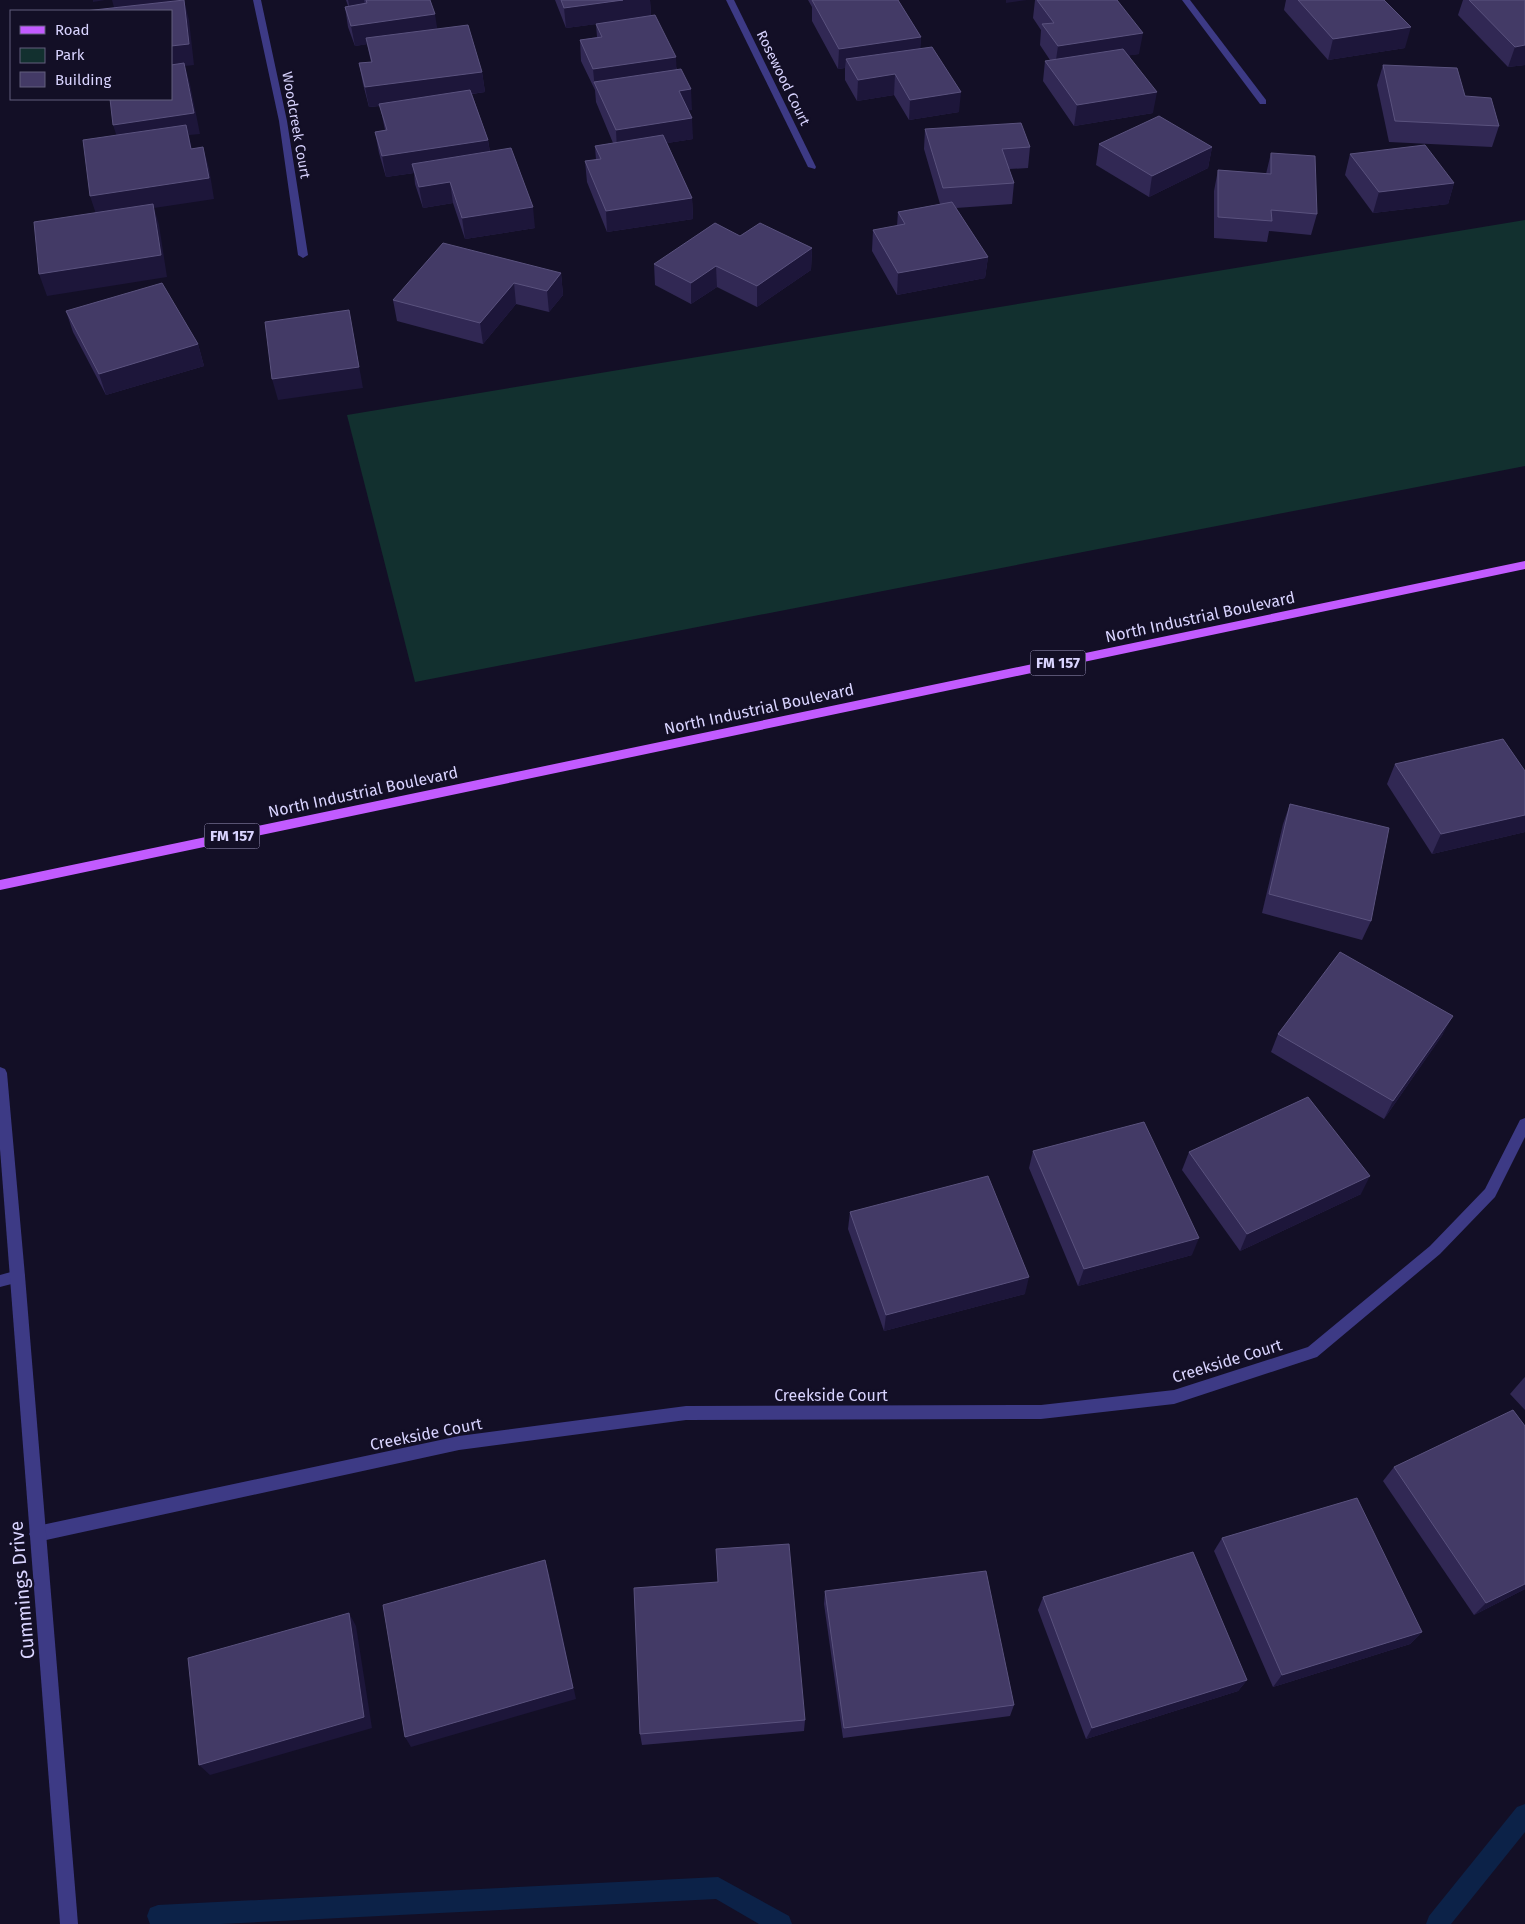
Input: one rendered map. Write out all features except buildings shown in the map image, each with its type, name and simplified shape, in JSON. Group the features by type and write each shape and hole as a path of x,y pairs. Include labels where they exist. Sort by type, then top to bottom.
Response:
{"main road":[{"name":"North Industrial Boulevard","path":"0,885 1525,565"}],"street":[{"name":"Woodcreek Court","path":"257,0 283,121 303,255"},
{"name":"Rosewood Court","path":"730,0 812,167"},
{"path":"1186,0 1263,102"},
{"name":"Cummings Drive","path":"0,1073 18,1276 69,1924"},
{"name":"Creekside Court","path":"37,1534 458,1443 686,1413 1041,1412 1174,1397 1312,1352 1436,1250 1490,1193 1525,1124"},
{"path":"0,1281 18,1276"}],"green space":[{"path":"1525,220 1525,466 415,682 347,415"}],"waterway":[{"path":"1437,1924 1525,1815"},
{"path":"158,1916 718,1888 781,1924"}]}
